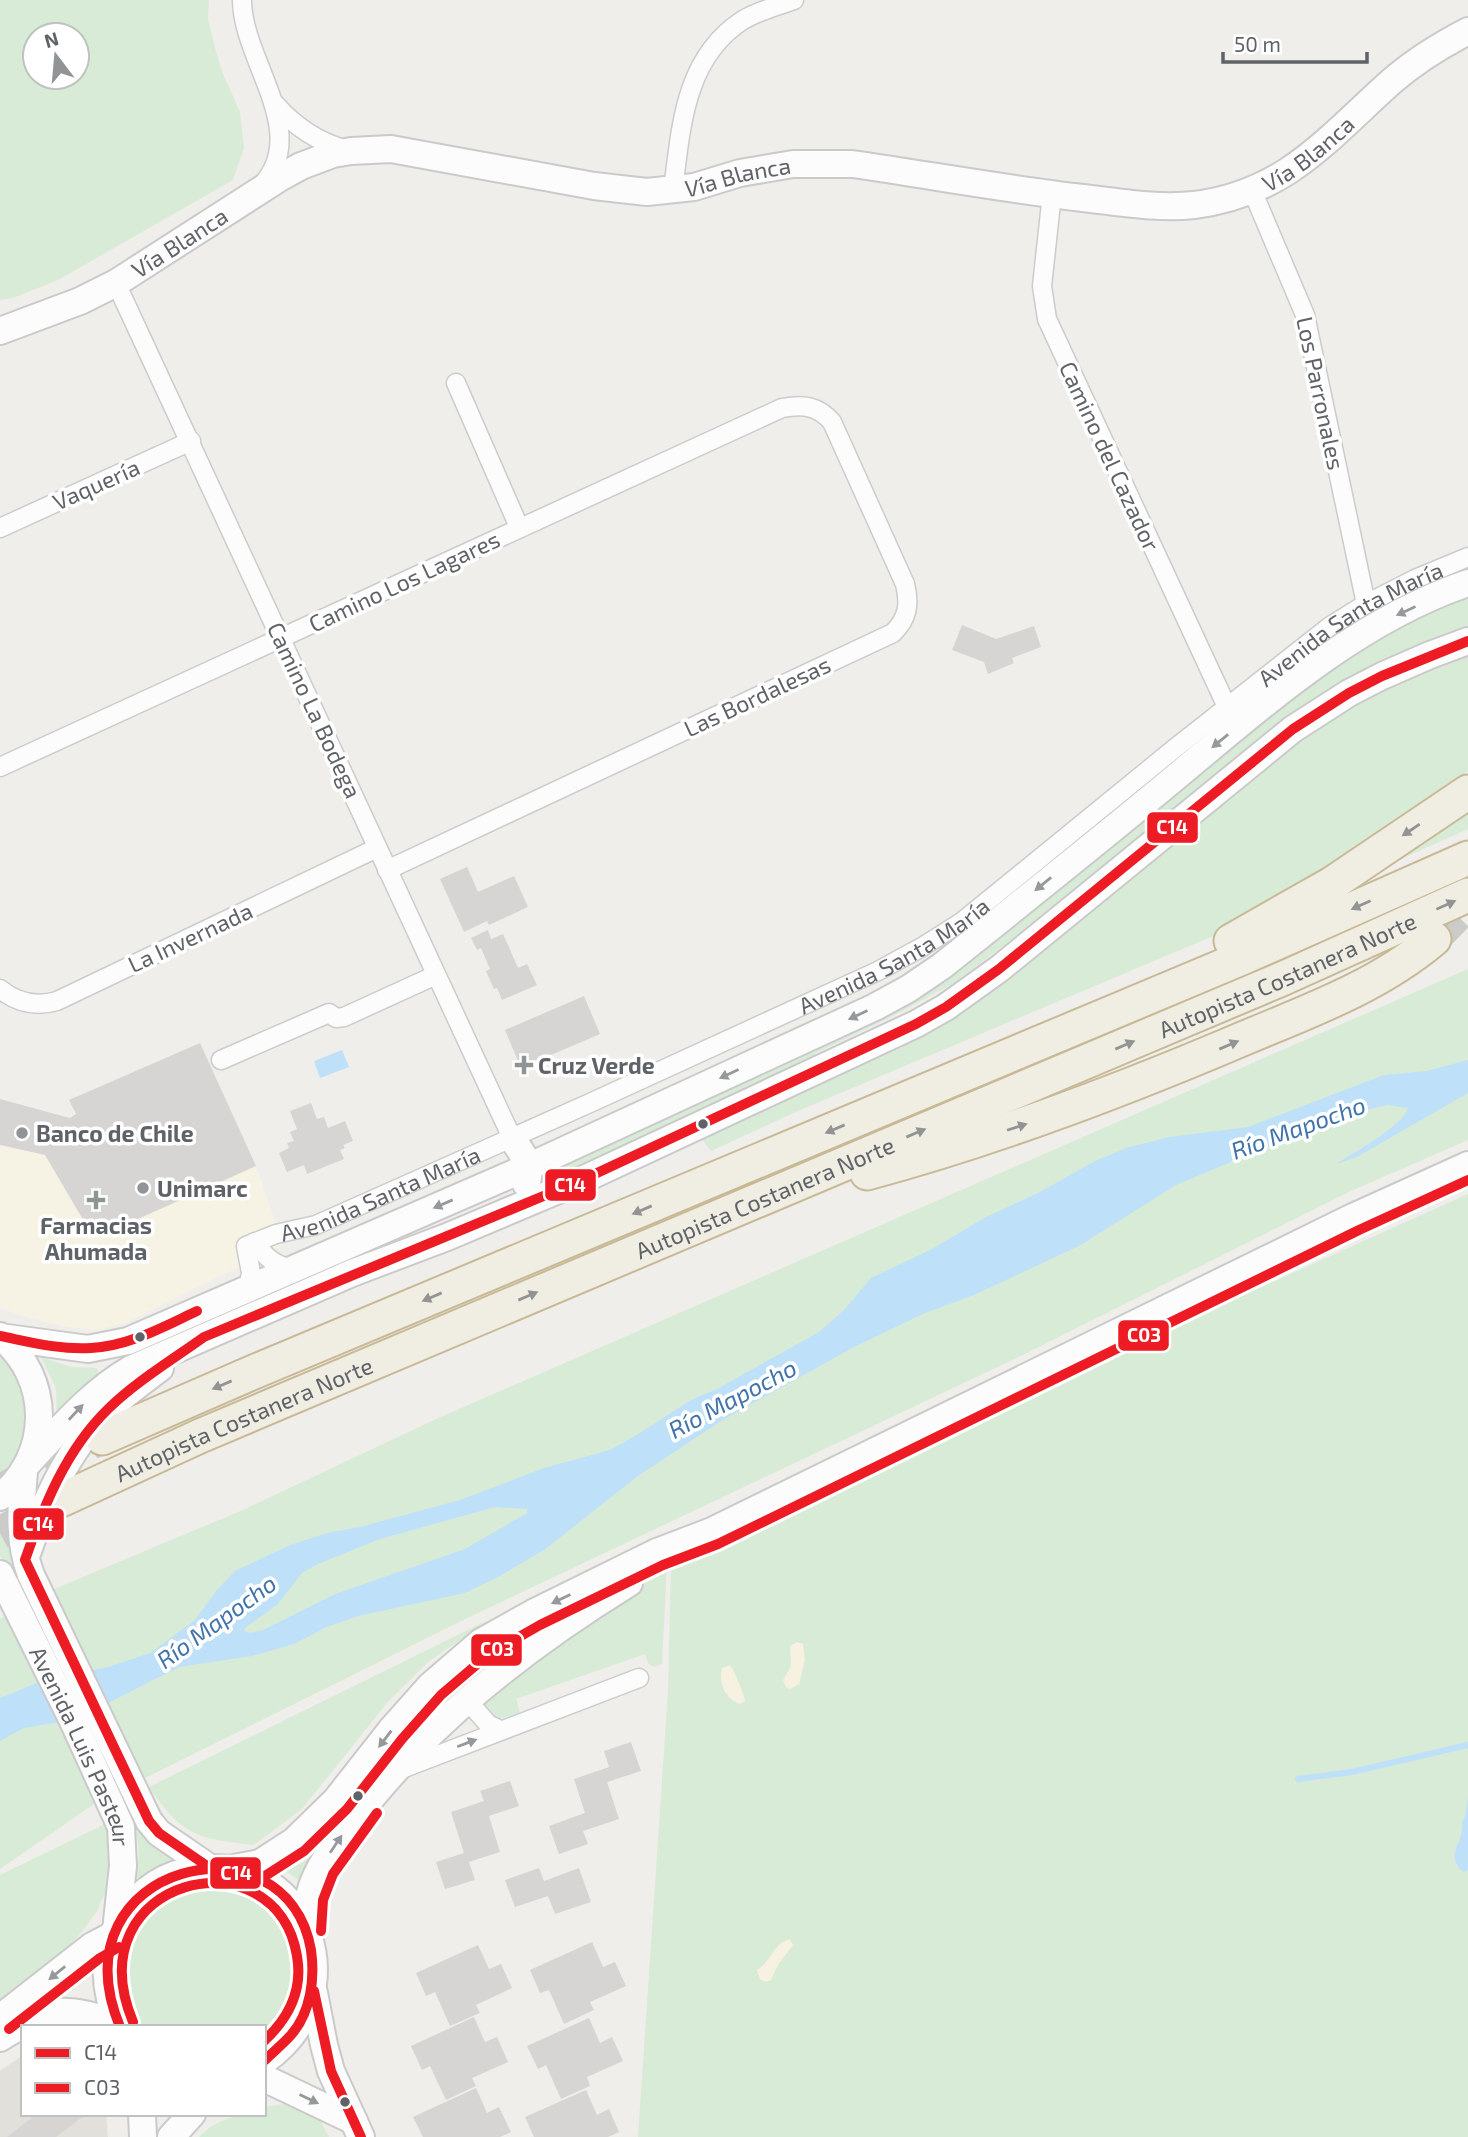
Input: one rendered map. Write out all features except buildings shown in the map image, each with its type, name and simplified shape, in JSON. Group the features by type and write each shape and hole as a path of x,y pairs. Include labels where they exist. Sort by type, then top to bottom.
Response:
{"highway":[{"path":"1011,1055 1258,927 1333,883 1468,792"},
{"name":"Autopista Costanera Norte","path":"102,1438 256,1370 1242,958 1468,858"},
{"name":"Autopista Costanera Norte","path":"61,1500 200,1436 1284,978 1468,895"},
{"path":"762,1197 887,1167 1061,1112 1183,1064 1362,987 1414,956 1434,939"}],"main road":[{"name":"Vía Blanca","path":"0,331 80,301 116,283 301,166 351,151 391,149 620,191 673,190 766,167 822,163 852,164 1150,206 1216,202 1252,190 1287,172 1417,61 1468,32"},
{"name":"Avenida Santa María","path":"0,1337 79,1348 106,1347 128,1341 528,1167 839,1024 908,989 942,966 1230,733 1320,664 1394,616 1468,583"},
{"path":"0,1497 88,1399 108,1382 131,1369 352,1273 582,1180 864,1049 946,1007 999,969 1293,729 1349,693 1382,676 1430,654 1468,641"},
{"path":"490,1219 524,1188 529,1178 528,1167 512,1138"},
{"path":"483,1186 502,1164 512,1138"},
{"path":"0,2018 115,1931 129,1907 145,1891 165,1878 187,1870 251,1866 268,1859 293,1841 317,1820 436,1679 481,1642 657,1552 712,1531 1353,1217 1468,1165"},
{"path":"0,1337 24,1362 37,1394 39,1429 27,1467"},
{"path":"28,1568 43,1509 65,1469 97,1421 149,1377 204,1337"},
{"name":"Avenida Luis Pasteur","path":"27,1467 21,1530 28,1568 149,1821 159,1833 220,1868 248,1874 267,1884 283,1896 297,1912 307,1930"},
{"path":"358,2129 331,2071 324,2045 314,1991 313,1951 307,1930 310,1893 335,1845 388,1776 467,1700 575,1617 712,1531"},
{"name":"Avenida Luis Pasteur","path":"4,1581 121,1827 124,1853 115,1931 107,1959 109,1997 119,2025"},
{"path":"436,1679 454,1687 467,1700"},
{"path":"266,2060 283,2047 297,2031 314,1991"},
{"path":"0,2038 25,2022 48,2012 88,2014 119,2025"},
{"path":"266,2079 358,2129"},
{"path":"142,2116 143,2137"},
{"path":"171,2137 190,2116"}],"street":[{"path":"242,0 251,48 275,104 281,140 277,160 268,179 254,194"},
{"path":"673,190 690,86 703,60 719,41 743,21 794,0"},
{"path":"275,104 301,130 325,143 351,151"},
{"name":"Los Parronales","path":"1252,190 1295,286 1308,324 1366,604"},
{"name":"Camino del Cazador","path":"1052,194 1042,285 1047,319 1227,707"},
{"name":"Camino La Bodega","path":"116,283 512,1138"},
{"path":"456,383 519,527"},
{"name":"Camino Los Lagares","path":"0,767 782,408 810,406"},
{"name":"Las Bordalesas","path":"387,870 893,633 902,623 909,598 905,584 832,422 824,413 810,406"},
{"name":"Vaquería","path":"0,528 191,441"},
{"name":"Avenida Santa María","path":"248,1288 251,1273 246,1246 276,1234 316,1224 512,1138 878,971 922,947 963,920 1319,635 1366,604 1415,579 1468,557"},
{"name":"La Invernada","path":"0,989 26,1003 57,1001 377,848"},
{"path":"221,1060 330,1013 336,1018 344,1017 436,975"},
{"name":"Avenida Santa María","path":"255,1242 264,1256 276,1266 292,1269"},
{"path":"388,1776 440,1753 639,1678"},
{"path":"467,1700 488,1724 500,1730"}],"shaded area":[{"path":"200,1043 256,1166 283,1245 127,1322 99,1330 67,1327 19,1315 0,1307 0,1099 70,1118 75,1114 69,1100"},
{"path":"21,2056 21,2116 106,2116 108,2137 0,2137 0,2071"}],"green space":[{"path":"0,0 209,0 208,19 215,48 240,112 244,148 233,180 58,280 13,298 0,300"},
{"path":"1468,593 1468,629 1387,659 1312,701 1037,921 952,984 814,1054 814,1058 567,1171 564,1163 882,1016 1280,705 1370,640"},
{"path":"1468,653 1468,771 1420,803 1399,822 1249,921 800,1110 711,1151 701,1138 885,1053 1300,737 1361,698"},
{"path":"1468,803 1468,829 1370,873"},
{"path":"1468,969 1468,1140 1351,1191 1031,1351 459,1622 123,1789 179,1862 142,1879 135,1876 138,1843 132,1822 117,1792 94,1804 0,1869 0,1619 27,1604 8,1565 0,1556 0,1516 13,1508 9,1535 12,1557 31,1602 59,1587 243,1510 434,1420"},
{"path":"1468,1194 1468,2137 638,2137 668,1691 671,1564 1157,1334"},
{"path":"0,1352 9,1363 22,1389 27,1417 23,1443 10,1469 0,1481"},
{"path":"41,1357 71,1367 97,1368 99,1374 67,1400 57,1420 56,1388"},
{"path":"667,1565 662,1664 654,1667 648,1663 645,1654 516,1699 520,1713 505,1717 495,1717 482,1705 477,1698 636,1582"},
{"path":"561,1613 525,1636 477,1676 464,1678 456,1673 456,1670"},
{"path":"488,1620 427,1663 387,1703 302,1809 254,1845 219,1840 193,1832 172,1816 149,1787"},
{"path":"444,1690 455,1701 423,1725 314,1848 302,1883 286,1871"},
{"path":"107,1823 114,1873 97,1911 54,1962 0,2005 0,1875"},
{"path":"206,1889 249,1899 262,1907 285,1937 294,1974 293,1992 278,2026 266,2038 266,2025 138,2025 129,2009 124,1989 126,1950 133,1931 145,1915 160,1902 180,1893"},
{"path":"283,2104 319,2118 329,2137 199,2137 221,2121 237,2116 266,2116 266,2107"}],"sand":[{"path":"797,1642 803,1644 805,1660 799,1684 790,1689 783,1680 791,1666 790,1646"},
{"path":"730,1665 745,1701 740,1704 730,1698 722,1685 722,1668"},
{"path":"790,1939 793,1945 771,1980 766,1982 760,1979 757,1970 780,1944"}],"water":[{"path":"342,1050 349,1067 320,1078 314,1061"},
{"name":"Río Mapocho","path":"1468,1060 1468,1093 1357,1157 1336,1164 1388,1131 1408,1108 1387,1105 1370,1109 1274,1144 1176,1185 1079,1246 854,1347 721,1421 638,1476 544,1550 465,1593 358,1616 327,1627 294,1644 252,1656 179,1667 104,1705 65,1721 24,1728 0,1741 0,1698 42,1681 108,1667 150,1653 195,1620 235,1571 290,1545 327,1533 360,1527 460,1500 544,1468 610,1450 691,1400 717,1389 819,1332 844,1310 871,1278 932,1249 984,1218 1038,1193 1095,1161 1126,1148 1169,1137 1248,1127 1384,1075 1427,1071","holes":["495,1507 527,1509 527,1513 465,1549 335,1594 263,1630 251,1633 244,1631 277,1605 302,1573 318,1564 380,1539"]},
{"path":"1468,1797 1468,1870 1463,1872 1457,1865 1455,1853"}],"waterway":[{"path":"1298,1779 1352,1772 1468,1745"}],"tunnel":[{"path":"1434,939 1468,904"},
{"path":"1,1490 93,1442"},
{"path":"0,1533 47,1508"}],"transit line":[{"name":"C14","path":"210,1868 159,1833 149,1821 25,1560 40,1519 68,1460 108,1409 143,1380 204,1337 582,1180 916,1024 946,1007 999,969 1293,729 1349,693 1382,676 1468,641"},
{"name":"C03","path":"232,1883 265,1876 304,1851 347,1809 441,1695 489,1654 540,1625 663,1565 718,1544 1359,1230 1468,1180"},
{"name":"C14","path":"0,1336 45,1345 91,1348 119,1344 146,1335 197,1311"},
{"name":"C03","path":"321,1931 323,1900 333,1874 377,1813"},
{"name":"C14","path":"120,2025 108,1971 118,1926 144,1893 181,1874 222,1869 261,1880 293,1906 311,1950 312,1984 303,2016 291,2035 266,2059"},
{"name":"C03","path":"133,2022 122,1972 130,1933 153,1904 185,1887 220,1883 254,1893 281,1917 297,1956 298,1980 292,2003 281,2023 266,2039"},
{"name":"C03","path":"9,2029 100,1958 119,1947"},
{"name":"C14","path":"314,1991 331,2071 361,2137"}],"place":[{"name":"Cruz Verde","path":"524,1065"},
{"name":"Banco de Chile","path":"22,1133"},
{"name":"Unimarc","path":"143,1188"},
{"name":"Farmacias Ahumada","path":"96,1200"}]}
